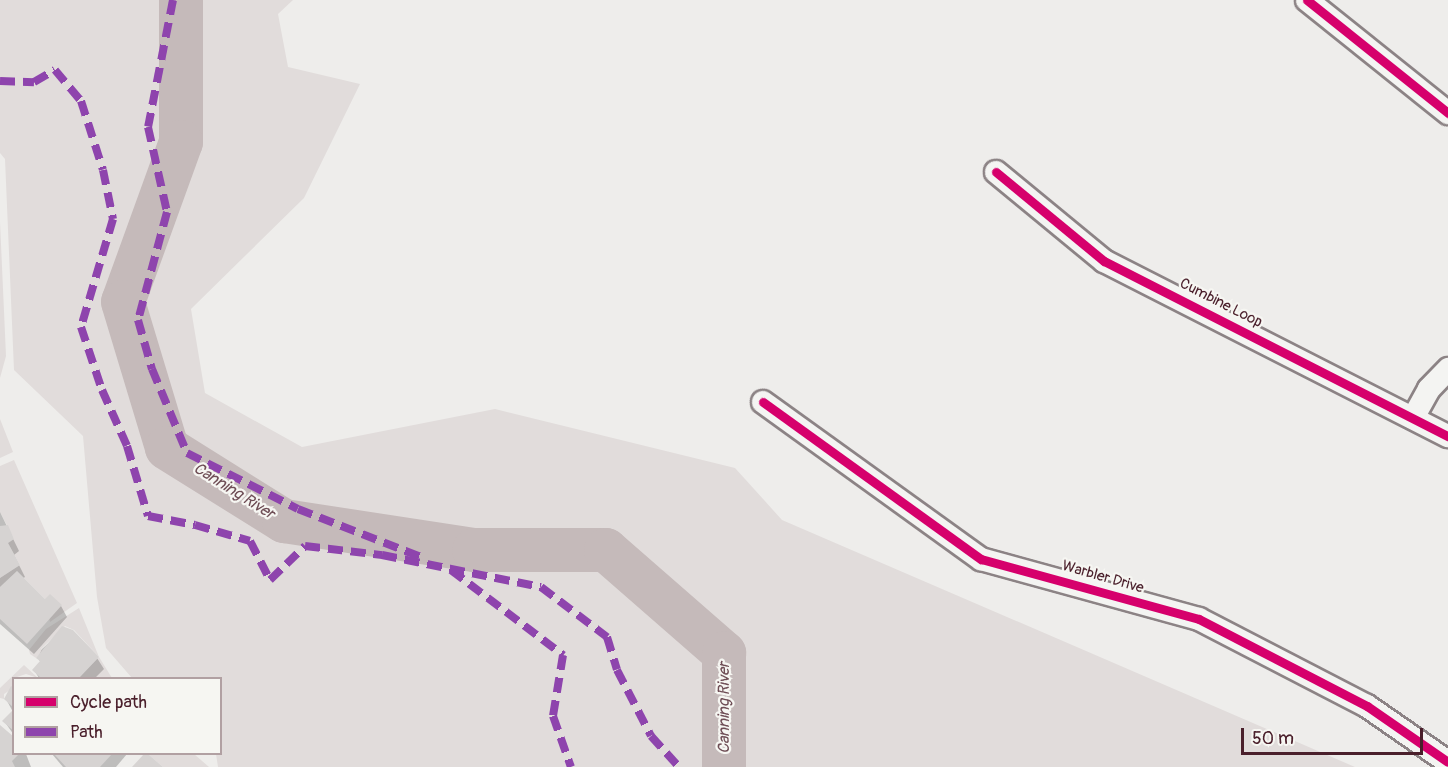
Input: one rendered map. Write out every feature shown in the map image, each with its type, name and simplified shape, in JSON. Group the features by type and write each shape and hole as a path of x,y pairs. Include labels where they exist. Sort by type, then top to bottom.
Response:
{"street":[{"path":"1307,0 1448,113"},
{"name":"Cumbine Loop","path":"996,172 1104,261 1448,436"},
{"path":"1413,418 1429,389 1448,369"},
{"name":"Warbler Drive","path":"763,402 981,559 1199,619 1367,706 1448,762"}],"shaded area":[{"path":"0,0 293,0 278,14 288,67 360,84 304,198 191,309 205,393 302,447 495,409 735,468 782,520 1355,767 218,767 216,755 222,755 222,677 131,677 106,648 97,597 83,436 14,370 5,159 0,153"},
{"path":"0,222 6,356 0,378"},
{"path":"0,419 13,452 0,458"},
{"path":"14,460 77,603 50,622 45,599 17,571 0,587 0,578 20,565 8,543 14,539 0,512 0,466"},
{"path":"79,608 99,657 74,630 65,626 41,649 43,651 36,658 30,654 29,650 46,629"},
{"path":"99,657 111,677 80,677"},
{"path":"24,665 37,677 26,674 12,677 12,689 4,694 4,699 0,698 0,688"},
{"path":"149,755 195,755 209,767 163,767"}],"building":[{"path":"8,525 14,539 8,543 20,565 0,578 0,526"},
{"path":"17,571 45,599 50,594 62,605 27,644 0,619 0,587"},
{"path":"62,626 73,630 99,657 80,677 40,677 32,670 40,661 36,658"},
{"path":"11,686 12,706 4,699"},
{"path":"12,711 12,729 2,721"},
{"path":"0,725 12,735 12,755 18,755 12,761 15,767 0,767"},
{"path":"55,755 111,755 100,767 66,767"},
{"path":"143,755 149,755 163,767 132,767"}],"waterway":[{"name":"Canning River","path":"181,0 181,142 123,302 167,448 284,521 474,550 606,550 724,653 724,767"}],"marked path":[{"path":"173,0 148,127 167,212 138,320 152,369 187,453 298,509 421,557"},
{"path":"0,81 34,82 55,70 81,101 103,170 113,219 81,327 102,390 127,446 148,516 195,525 250,541 270,580 305,546 382,555 541,587 607,637 617,670 651,736 679,767"},
{"path":"451,570 563,655 553,716 571,767"}],"cycle path":[{"path":"1307,0 1448,113"},
{"path":"996,172 1104,261 1448,436"},
{"path":"763,402 981,559 1199,619 1367,706 1448,762"}]}
